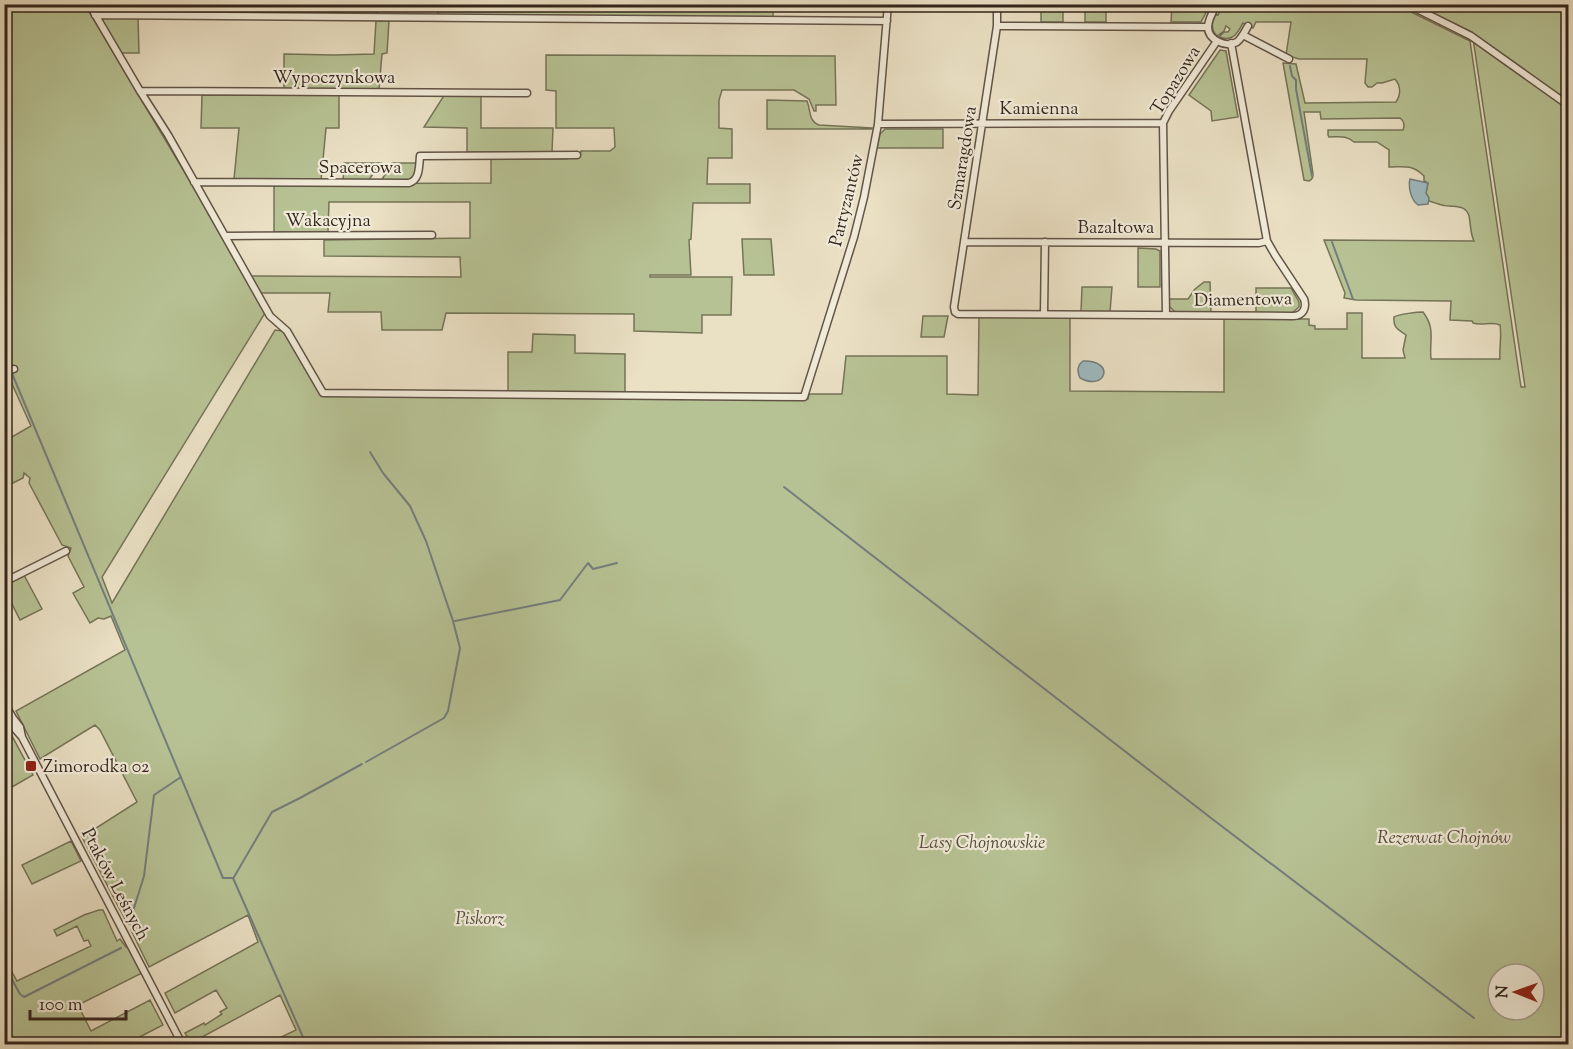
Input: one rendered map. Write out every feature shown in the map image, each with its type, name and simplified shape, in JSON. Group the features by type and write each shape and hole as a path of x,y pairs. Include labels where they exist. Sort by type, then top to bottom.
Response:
{"street":[{"path":"88,4 168,135 225,236"},
{"name":"Partyzantów","path":"225,236 270,316 286,331 323,393 804,397 854,237 864,197 878,124 888,4"},
{"name":"Szmaragdowa","path":"958,314 954,307 997,26 997,4"},
{"path":"1216,4 1208,27 1210,35 1217,41 1223,44 1237,42 1248,26"},
{"path":"1407,4 1475,39 1569,105"},
{"path":"95,15 887,21"},
{"path":"997,26 1208,27"},
{"path":"1243,35 1289,59"},
{"name":"Topazowa","path":"1166,315 1163,123 1217,41"},
{"name":"Diamentowa","path":"958,314 1300,315 1305,310 1304,299 1267,241 1231,43"},
{"name":"Wypoczynkowa","path":"140,91 527,93"},
{"name":"Kamienna","path":"878,124 1163,123"},
{"name":"Spacerowa","path":"194,182 409,183 417,177 420,156 577,155"},
{"name":"Wakacyjna","path":"225,236 432,235"},
{"name":"Bazaltowa","path":"964,242 1259,243 1267,241"},
{"path":"1044,314 1045,242"},
{"path":"4,372 14,369"},
{"path":"4,582 66,551"},
{"name":"Ptaków Leśnych","path":"4,703 20,727 22,737 183,1044"}],"green space":[{"name":"Lasy Chojnowskie","path":"5,4 85,5 265,313 102,577 112,603 275,330 283,331 322,396 808,399 809,394 842,394 846,356 947,356 947,394 978,395 979,317 1070,318 1070,391 1224,392 1224,319 1309,319 1309,325 1315,326 1315,329 1347,329 1347,313 1362,313 1362,358 1405,358 1403,350 1406,335 1395,326 1394,317 1423,312 1431,329 1431,359 1500,359 1500,325 1450,320 1451,301 1344,298 1345,293 1324,240 1474,241 1466,210 1429,201 1426,193 1428,183 1424,181 1424,176 1420,172 1408,167 1389,167 1389,150 1377,142 1354,142 1345,137 1329,137 1328,135 1328,130 1403,130 1404,123 1400,118 1321,119 1320,112 1304,112 1313,174 1309,181 1304,180 1283,63 1296,64 1305,103 1396,102 1400,90 1395,79 1368,87 1365,83 1367,59 1299,59 1286,55 1291,22 1256,22 1253,28 1243,23 1231,38 1219,37 1230,29 1226,26 1224,31 1217,36 1213,28 1216,14 1218,15 1223,5 1395,4 1470,41 1521,387 1525,387 1472,32 1417,5 1568,5 1568,1044 267,1044 296,1030 280,995 191,1043 185,1033 204,1023 205,1025 227,1008 216,990 175,1013 165,993 258,942 248,915 149,967 131,930 132,925 127,923 82,837 137,802 100,730 95,725 40,759 16,711 125,650 111,616 104,619 98,618 90,623 73,593 84,587 68,556 71,548 62,545 29,483 30,478 24,473 23,478 5,487 5,441 31,426 7,373 14,370 9,359 5,361"},
{"path":"438,4 773,5 773,18 438,15"},
{"path":"1172,4 1210,5 1201,22 1171,22"},
{"path":"312,5 378,5 377,15 312,15"},
{"path":"1041,5 1063,5 1063,22 1041,22"},
{"path":"1085,5 1106,5 1106,22 1085,22"},
{"path":"98,17 138,18 139,53 119,53"},
{"path":"376,21 389,21 387,53 382,54 379,89 284,90 284,54 374,54"},
{"path":"1220,50 1226,51 1238,117 1212,121 1211,111 1189,95"},
{"path":"546,55 835,56 836,105 816,105 816,111 814,111 809,99 794,90 722,90 719,100 719,128 732,129 732,158 708,158 707,184 750,184 750,203 693,203 691,239 689,240 691,275 650,275 650,277 732,277 731,315 702,315 702,333 634,331 634,314 446,313 442,330 382,330 381,312 328,312 330,293 261,293 251,276 461,277 460,257 324,256 324,240 470,238 470,202 329,202 328,232 274,232 274,184 491,183 491,159 567,159 568,157 580,157 581,151 610,151 615,147 614,128 556,128 556,91 546,90"},
{"path":"445,94 481,94 481,128 553,128 552,152 467,152 467,128 424,127"},
{"path":"202,95 339,95 339,128 326,128 321,181 234,179 239,128 201,128"},
{"path":"767,100 807,101 811,118 819,125 872,129 767,129"},
{"path":"885,129 943,129 943,148 877,148 880,134"},
{"path":"344,163 381,163 368,181 343,181"},
{"path":"392,163 417,163 415,176 410,181 381,181"},
{"path":"742,239 771,239 774,275 744,275"},
{"path":"1138,248 1160,251 1160,287 1138,287"},
{"path":"1204,282 1210,282 1211,313 1176,313 1169,306 1169,299 1188,299"},
{"path":"1082,287 1112,287 1110,312 1081,312"},
{"path":"1256,288 1291,288 1299,302 1299,307 1292,313 1256,314"},
{"path":"923,316 948,316 944,337 921,337"},
{"path":"533,334 575,335 575,353 625,354 625,393 508,392 508,352 532,352"},
{"path":"24,575 42,609 20,620 5,590 5,585"},
{"path":"4,721 33,775 5,791 4,791"},
{"path":"71,841 81,861 32,884 22,865"},
{"path":"103,910 117,941 120,939 128,947 142,973 78,1005 91,1031 150,1000 163,1025 126,1044 5,1044 4,958 17,981 91,946 88,940 84,941 77,926 57,936 54,930"}],"water":[{"path":"1410,179 1428,183 1426,193 1429,198 1428,204 1418,205 1414,200 1410,189"},
{"path":"1083,361 1100,365 1104,374 1101,379 1089,381 1080,378 1078,369"}],"waterway":[{"path":"1290,66 1292,76 1296,80 1312,176"},
{"path":"1332,242 1353,299"},
{"path":"4,356 8,365"},
{"path":"11,371 223,878 233,878 306,1044"},
{"path":"366,762 444,718 448,711 460,648 426,541 410,506 383,473 370,452"},
{"path":"784,487 1211,818 1474,1018"},
{"path":"455,621 560,600 588,563 593,569 617,563"},
{"path":"234,877 272,812 362,764"},
{"path":"129,924 144,876 154,795 181,777"},
{"path":"4,965 20,994 24,997 121,948"}],"place":[{"name":"Zimorodka 02","path":"31,766"}],"park label":[{"name":"Rezerwat Chojnów","path":"1444,837"},
{"name":"Piskorz","path":"480,918"}]}
